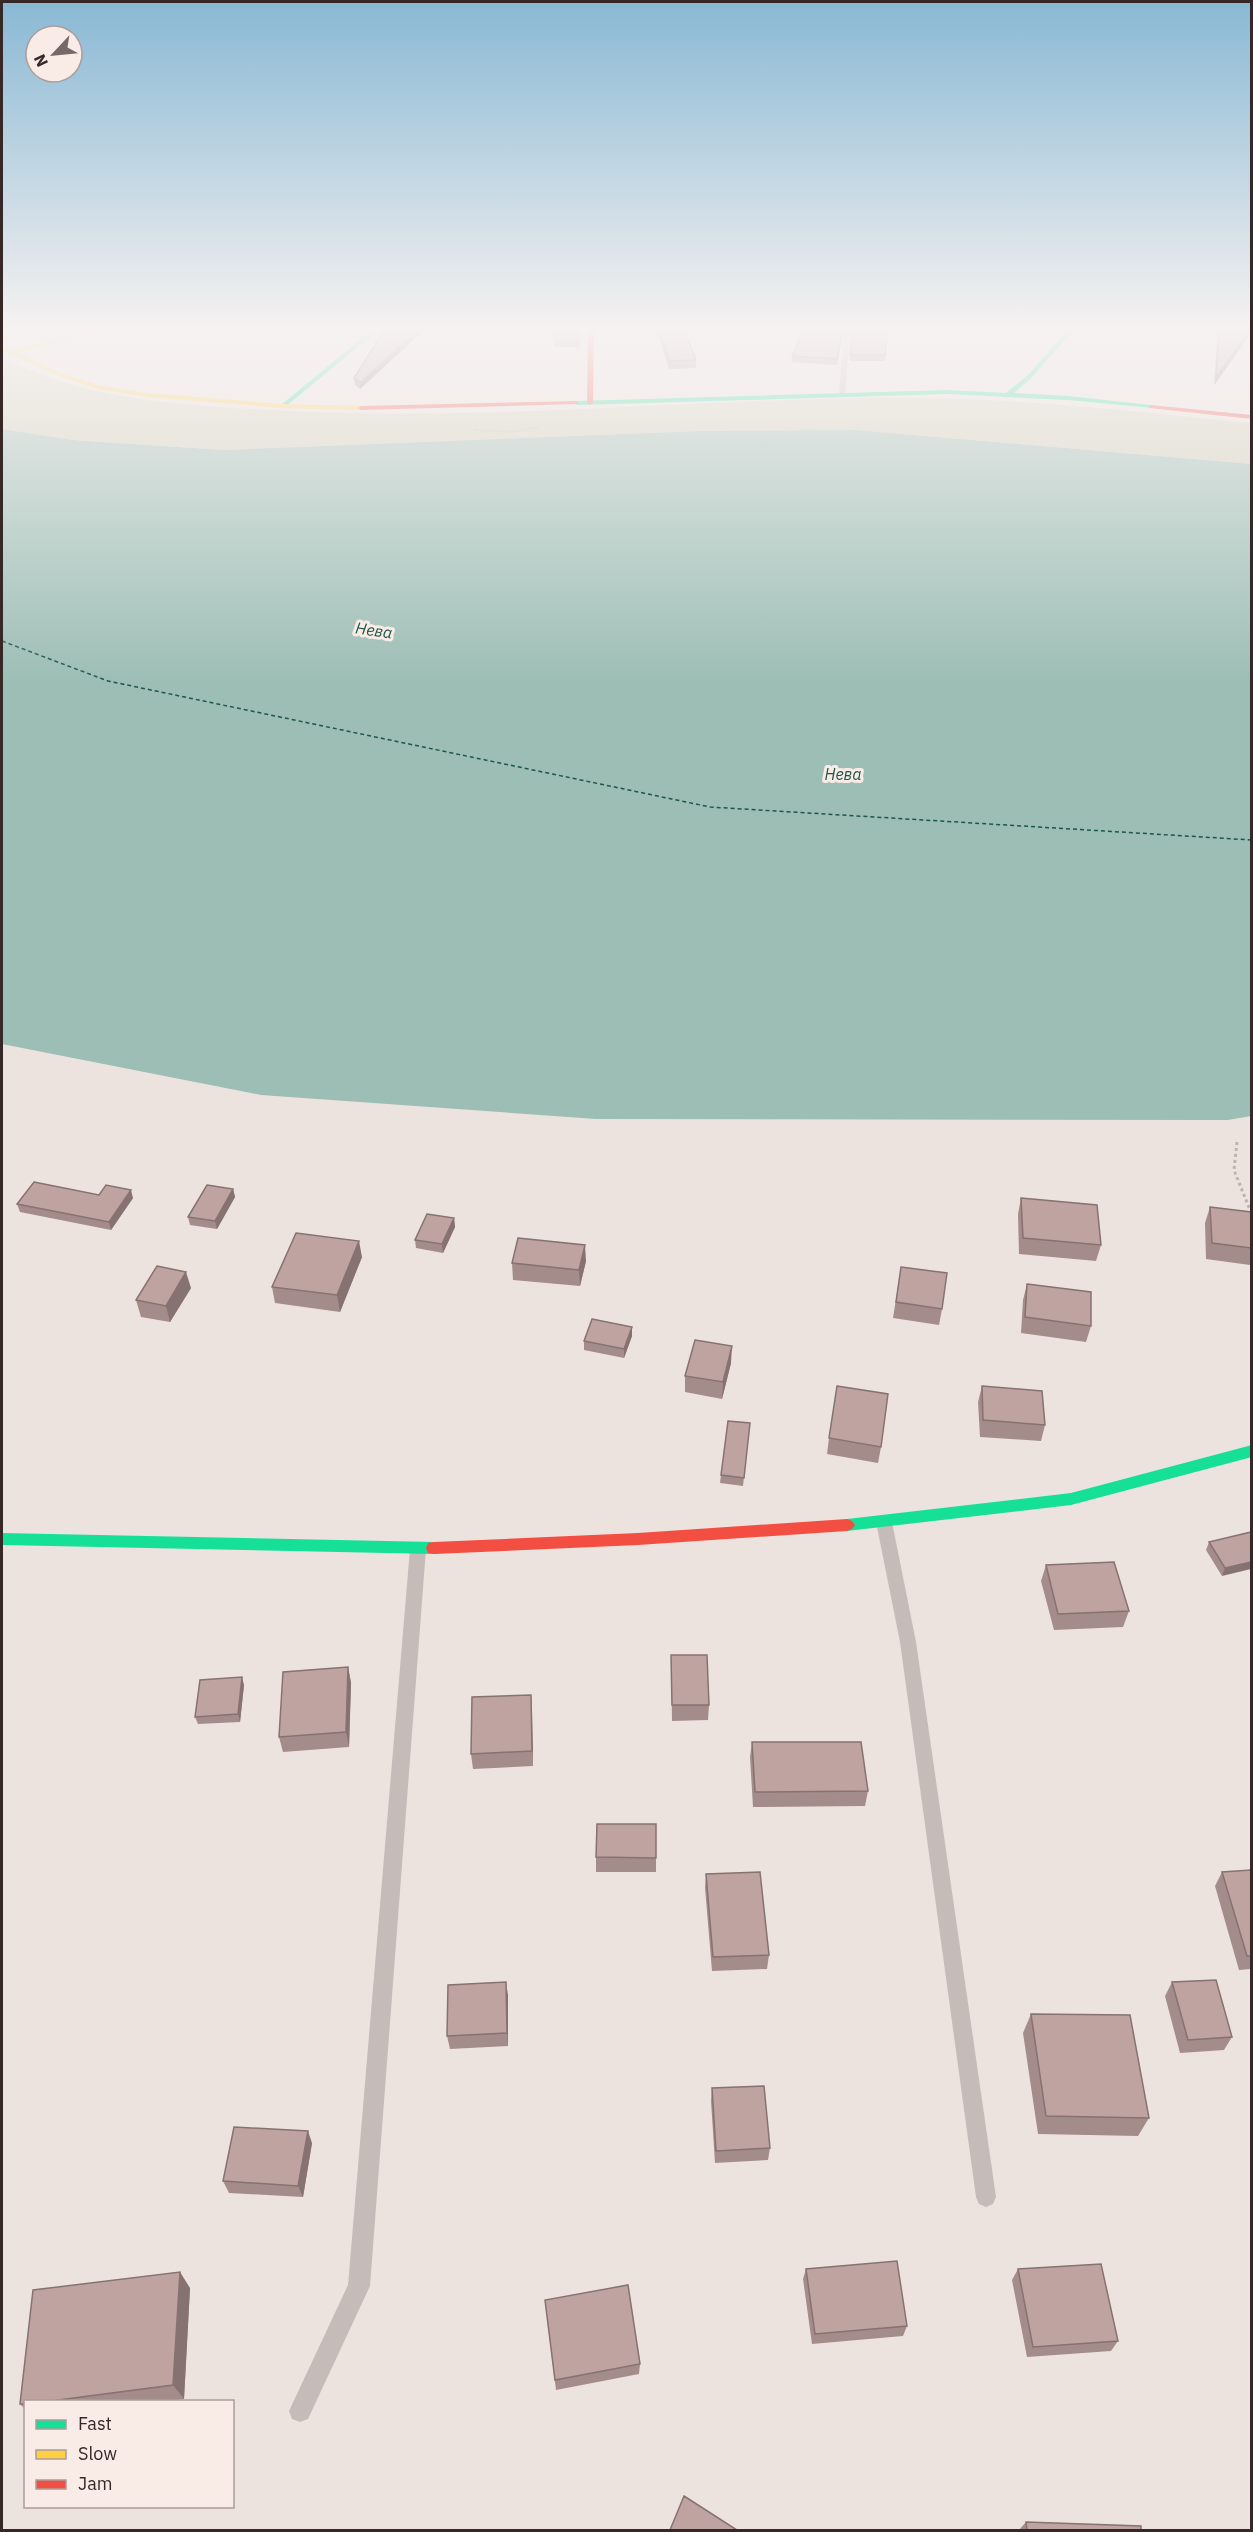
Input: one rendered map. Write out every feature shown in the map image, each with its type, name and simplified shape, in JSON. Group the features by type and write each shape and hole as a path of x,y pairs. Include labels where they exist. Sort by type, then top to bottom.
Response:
{"street":[{"path":"2,1539 418,1549 638,1539 884,1522 1071,1499 1251,1451"}],"lane":[{"path":"884,1522 908,1642 986,2197"},
{"path":"300,2411 359,2286 418,1549"}],"path":[{"path":"1237,1142 1234,1170 1251,1215"}],"shaded area":[{"path":"180,447 294,447 223,450"},
{"path":"1055,447 1251,447 1251,464"}],"water":[{"name":"Нева","path":"2,447 180,447 223,450 294,447 1055,447 1251,464 1251,1116 1228,1120 596,1119 261,1095 2,1044"}],"building":[{"path":"34,1182 99,1195 106,1185 131,1190 109,1222 17,1204"},
{"path":"207,1185 233,1189 215,1221 188,1217"},
{"path":"1021,1198 1097,1205 1101,1245 1023,1238"},
{"path":"1210,1207 1251,1212 1251,1248 1212,1243"},
{"path":"427,1214 454,1218 442,1244 415,1240"},
{"path":"296,1233 359,1241 337,1295 272,1287"},
{"path":"518,1238 585,1245 579,1270 512,1263"},
{"path":"157,1266 186,1272 166,1306 136,1300"},
{"path":"901,1267 947,1273 942,1309 896,1302"},
{"path":"1027,1284 1091,1292 1091,1326 1025,1317"},
{"path":"592,1319 632,1327 624,1349 584,1341"},
{"path":"695,1340 732,1346 723,1382 685,1376"},
{"path":"837,1386 888,1394 881,1447 829,1438"},
{"path":"982,1386 1042,1391 1045,1425 983,1420"},
{"path":"728,1421 750,1423 744,1478 721,1475"},
{"path":"1251,1532 1251,1562 1225,1568 1209,1542"},
{"path":"1114,1562 1129,1611 1058,1614 1046,1565"},
{"path":"671,1655 707,1655 709,1705 672,1705"},
{"path":"348,1667 346,1732 279,1737 283,1672"},
{"path":"242,1677 238,1714 195,1717 200,1680"},
{"path":"531,1695 532,1751 471,1754 472,1697"},
{"path":"752,1742 861,1742 868,1791 755,1792"},
{"path":"597,1824 656,1824 656,1858 596,1857"},
{"path":"1251,1870 1251,1956 1247,1956 1222,1872"},
{"path":"760,1872 769,1955 713,1957 706,1874"},
{"path":"1216,1980 1232,2037 1188,2040 1172,1982"},
{"path":"506,1982 507,2033 447,2036 448,1985"},
{"path":"1031,2014 1130,2015 1149,2118 1046,2116"},
{"path":"764,2086 770,2148 716,2151 712,2088"},
{"path":"234,2127 308,2131 298,2186 223,2181"},
{"path":"897,2261 907,2326 815,2334 806,2269"},
{"path":"1101,2264 1118,2341 1033,2347 1018,2269"},
{"path":"180,2272 173,2385 58,2400 24,2400 24,2404 20,2404 33,2290"},
{"path":"628,2285 640,2364 555,2380 545,2300"},
{"path":"684,2496 737,2530 670,2530"},
{"path":"1026,2522 1141,2526 1141,2530 1027,2530"}],"ferry route":[{"path":"2,641 108,681 710,807 1252,840"}],"traffic: fast":[{"path":"847,1525 1071,1499 1252,1451"},
{"path":"2,1539 434,1548"}],"traffic: jam":[{"path":"434,1548 638,1539 847,1525"}]}
